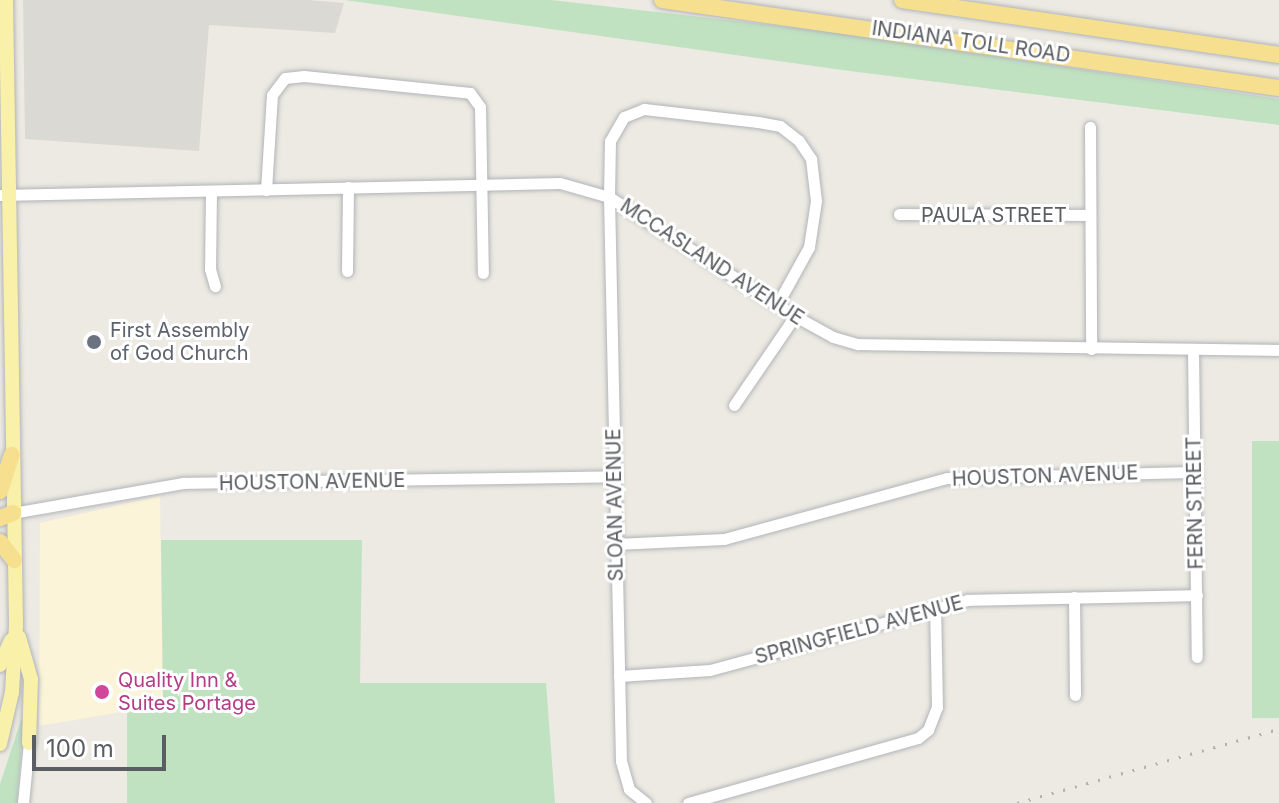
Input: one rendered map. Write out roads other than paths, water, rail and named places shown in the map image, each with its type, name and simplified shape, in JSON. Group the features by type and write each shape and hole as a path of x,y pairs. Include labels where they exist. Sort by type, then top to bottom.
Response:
{"highway":[{"name":"INDIANA TOLL ROAD","path":"662,0 1279,88"},
{"name":"INDIANA TOLL ROAD","path":"902,0 1279,55"},
{"path":"0,491 12,455"},
{"path":"0,542 14,560"}],"main road":[{"path":"0,744 12,692 16,624 14,560 4,515 12,455 4,194 6,0"},
{"path":"0,665 16,624"},
{"path":"16,624 31,679 29,743"}],"street":[{"path":"266,190 272,95 278,83 294,76 470,93 480,107 483,273"},
{"name":"SLOAN AVENUE","path":"646,803 629,789 622,775 609,197 610,141 618,124 632,113 652,109 780,126 799,141 811,159 816,201 809,247 777,305"},
{"path":"1090,127 1091,349"},
{"name":"MCCASLAND AVENUE","path":"4,194 560,183 609,197 795,316 833,337 858,344 1279,350"},
{"path":"347,271 348,187"},
{"path":"211,191 210,269 215,286"},
{"name":"PAULA STREET","path":"899,214 1090,215"},
{"path":"734,405 795,316"},
{"name":"FERN STREET","path":"1193,349 1197,657"},
{"name":"HOUSTON AVENUE","path":"615,544 724,539 947,478 1195,472"},
{"name":"HOUSTON AVENUE","path":"4,515 183,483 613,476"},
{"name":"SPRINGFIELD AVENUE","path":"619,676 710,670 967,600 1197,595"},
{"path":"1074,597 1075,695"},
{"path":"688,803 918,738 928,730 937,707 935,607"},
{"path":"23,803 29,743"}],"railway":[{"path":"1017,803 1279,729"}],"place":[{"name":"First Assembly of God Church","path":"94,342"},
{"name":"Quality Inn & Suites Portage","path":"102,692"}]}
